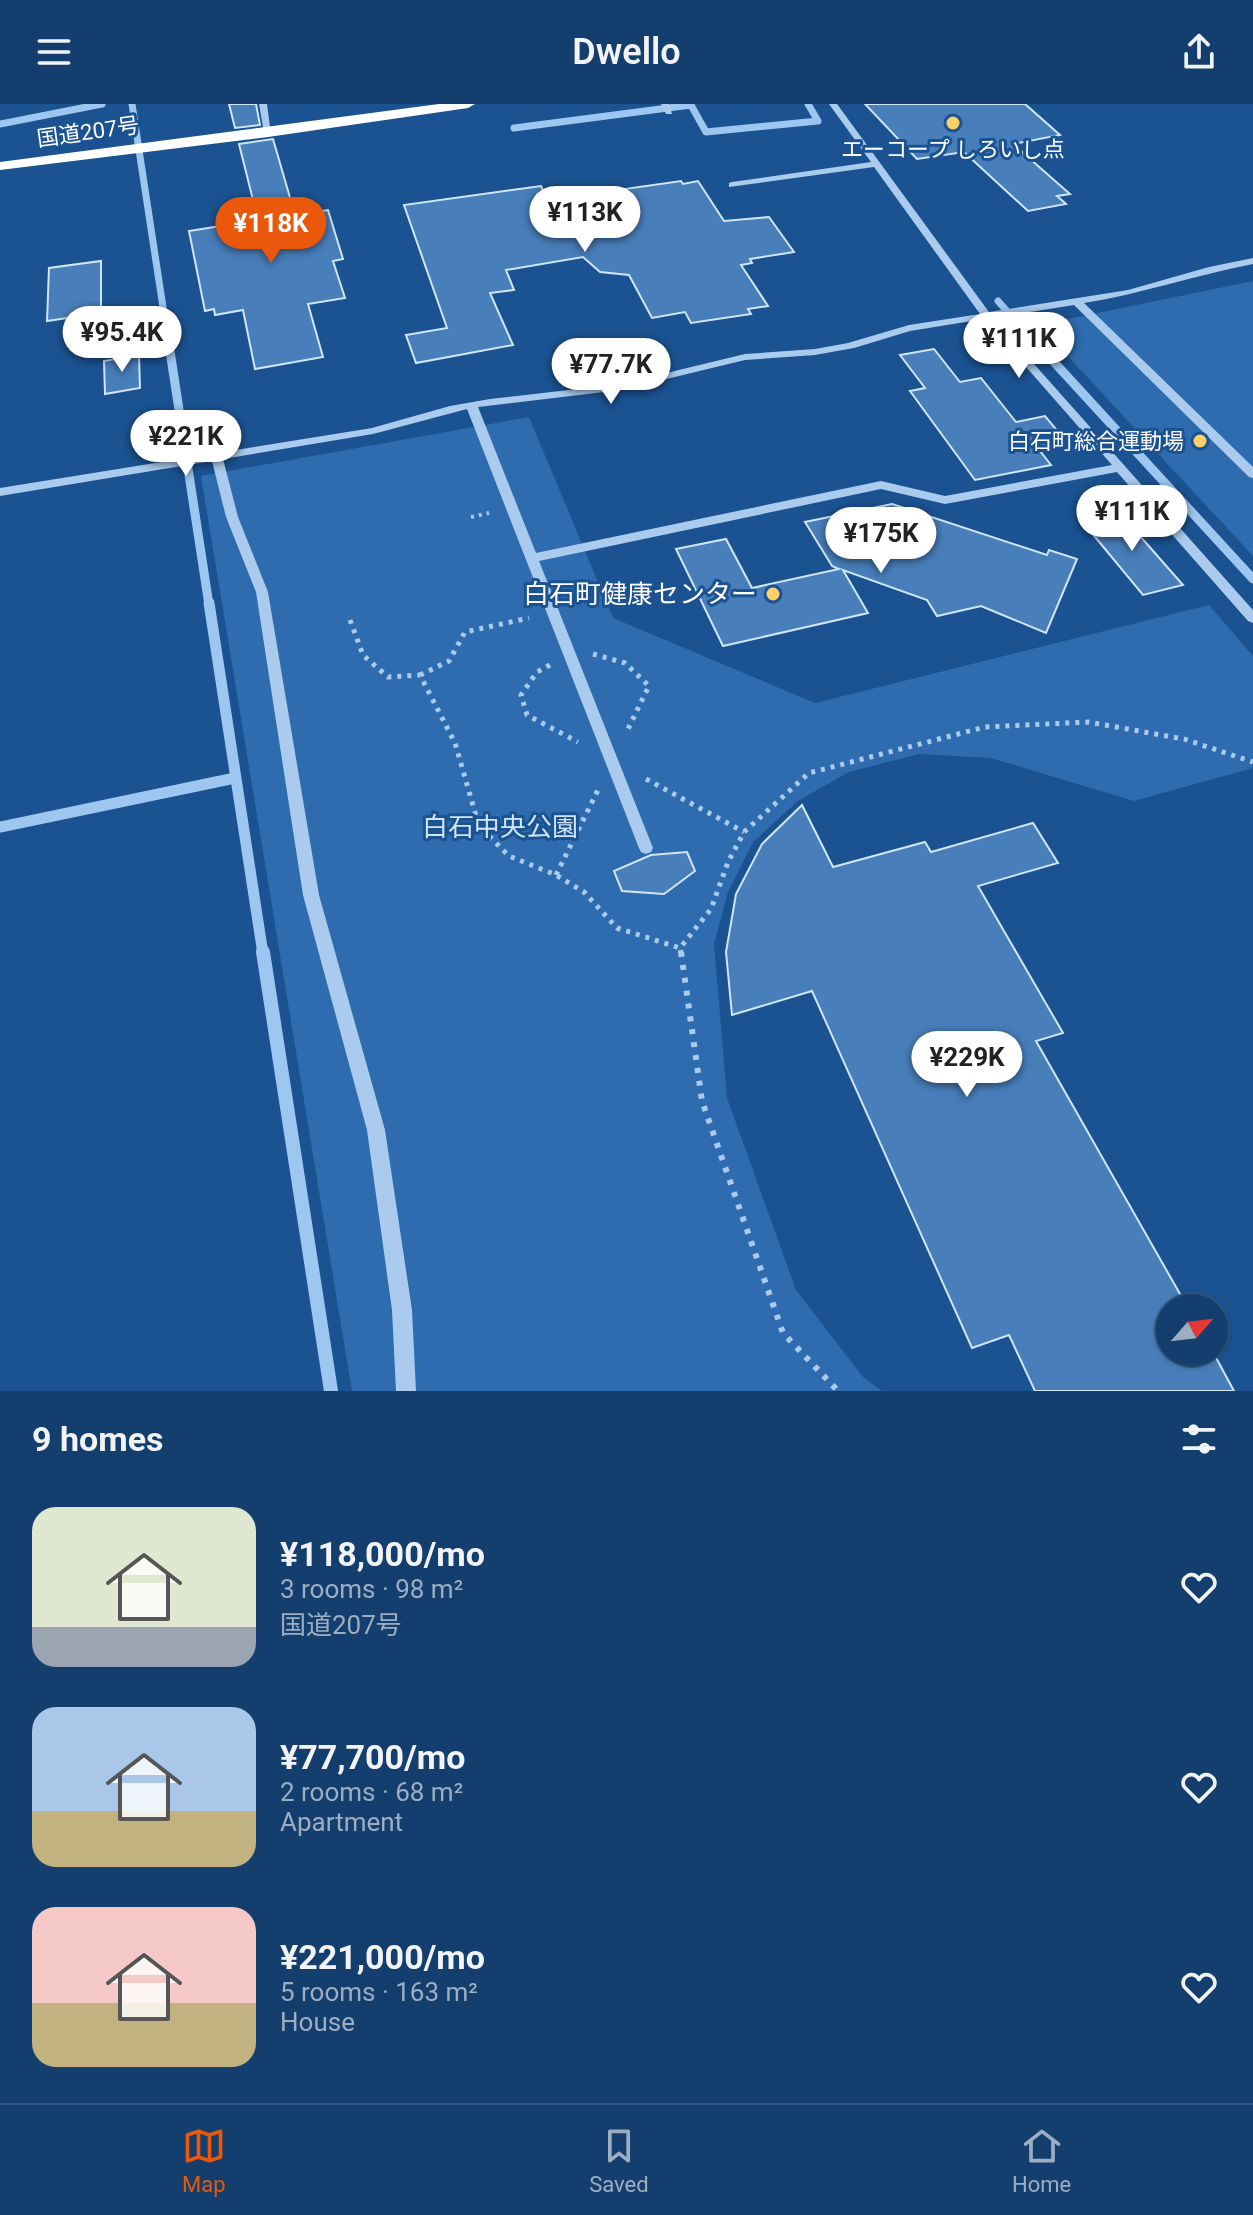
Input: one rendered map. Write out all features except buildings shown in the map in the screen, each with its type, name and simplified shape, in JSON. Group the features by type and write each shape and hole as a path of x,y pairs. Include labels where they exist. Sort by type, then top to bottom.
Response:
{"highway":[{"name":"国道207号","path":"0,166 268,133 468,104"}],"street":[{"path":"263,104 268,133"},
{"path":"833,104 993,317 1118,468 1253,618"},
{"path":"732,185 877,164"},
{"path":"0,492 373,431 450,409 490,402 594,391 710,363 850,346 909,328 1078,303 1253,261"},
{"path":"1078,303 1253,474"},
{"path":"472,407 646,848"},
{"path":"216,455 232,517 262,592 311,895 376,1130 402,1310 406,1391"},
{"path":"533,558 881,485 945,500 1118,468"}],"path":[{"path":"350,620 363,655 388,677 420,675 449,661 465,632 554,612"},
{"path":"420,675 455,743 479,826 509,856 556,875 584,892 617,928 680,948"},
{"path":"838,1391 783,1333 702,1101 680,948 711,909 728,862 744,832 809,773 985,727 1088,722 1184,739 1253,762"}],"green space":[{"name":"白石町総合運動場","path":"1253,281 1253,556 1039,325"},
{"name":"白石中央公園","path":"529,417 613,618 815,703 1209,605 1253,656 1253,768 1134,801 991,758 919,754 849,772 798,801 753,842 728,892 714,944 727,1098 796,1290 863,1377 882,1391 352,1391 201,476"}],"waterway":[{"path":"0,124 102,104"},
{"path":"132,104 166,327"},
{"path":"514,128 691,105 706,132 818,121 808,104"},
{"path":"998,301 1021,327"},
{"path":"166,325 209,605"},
{"path":"1020,325 1253,579"},
{"path":"209,603 263,954"},
{"path":"0,827 235,778"},
{"path":"263,952 331,1391"}],"place":[{"name":"エーコープ しろいし点","path":"953,123"},
{"name":"白石町総合運動場","path":"1200,441"},
{"name":"白石町健康センター","path":"773,594"}]}
